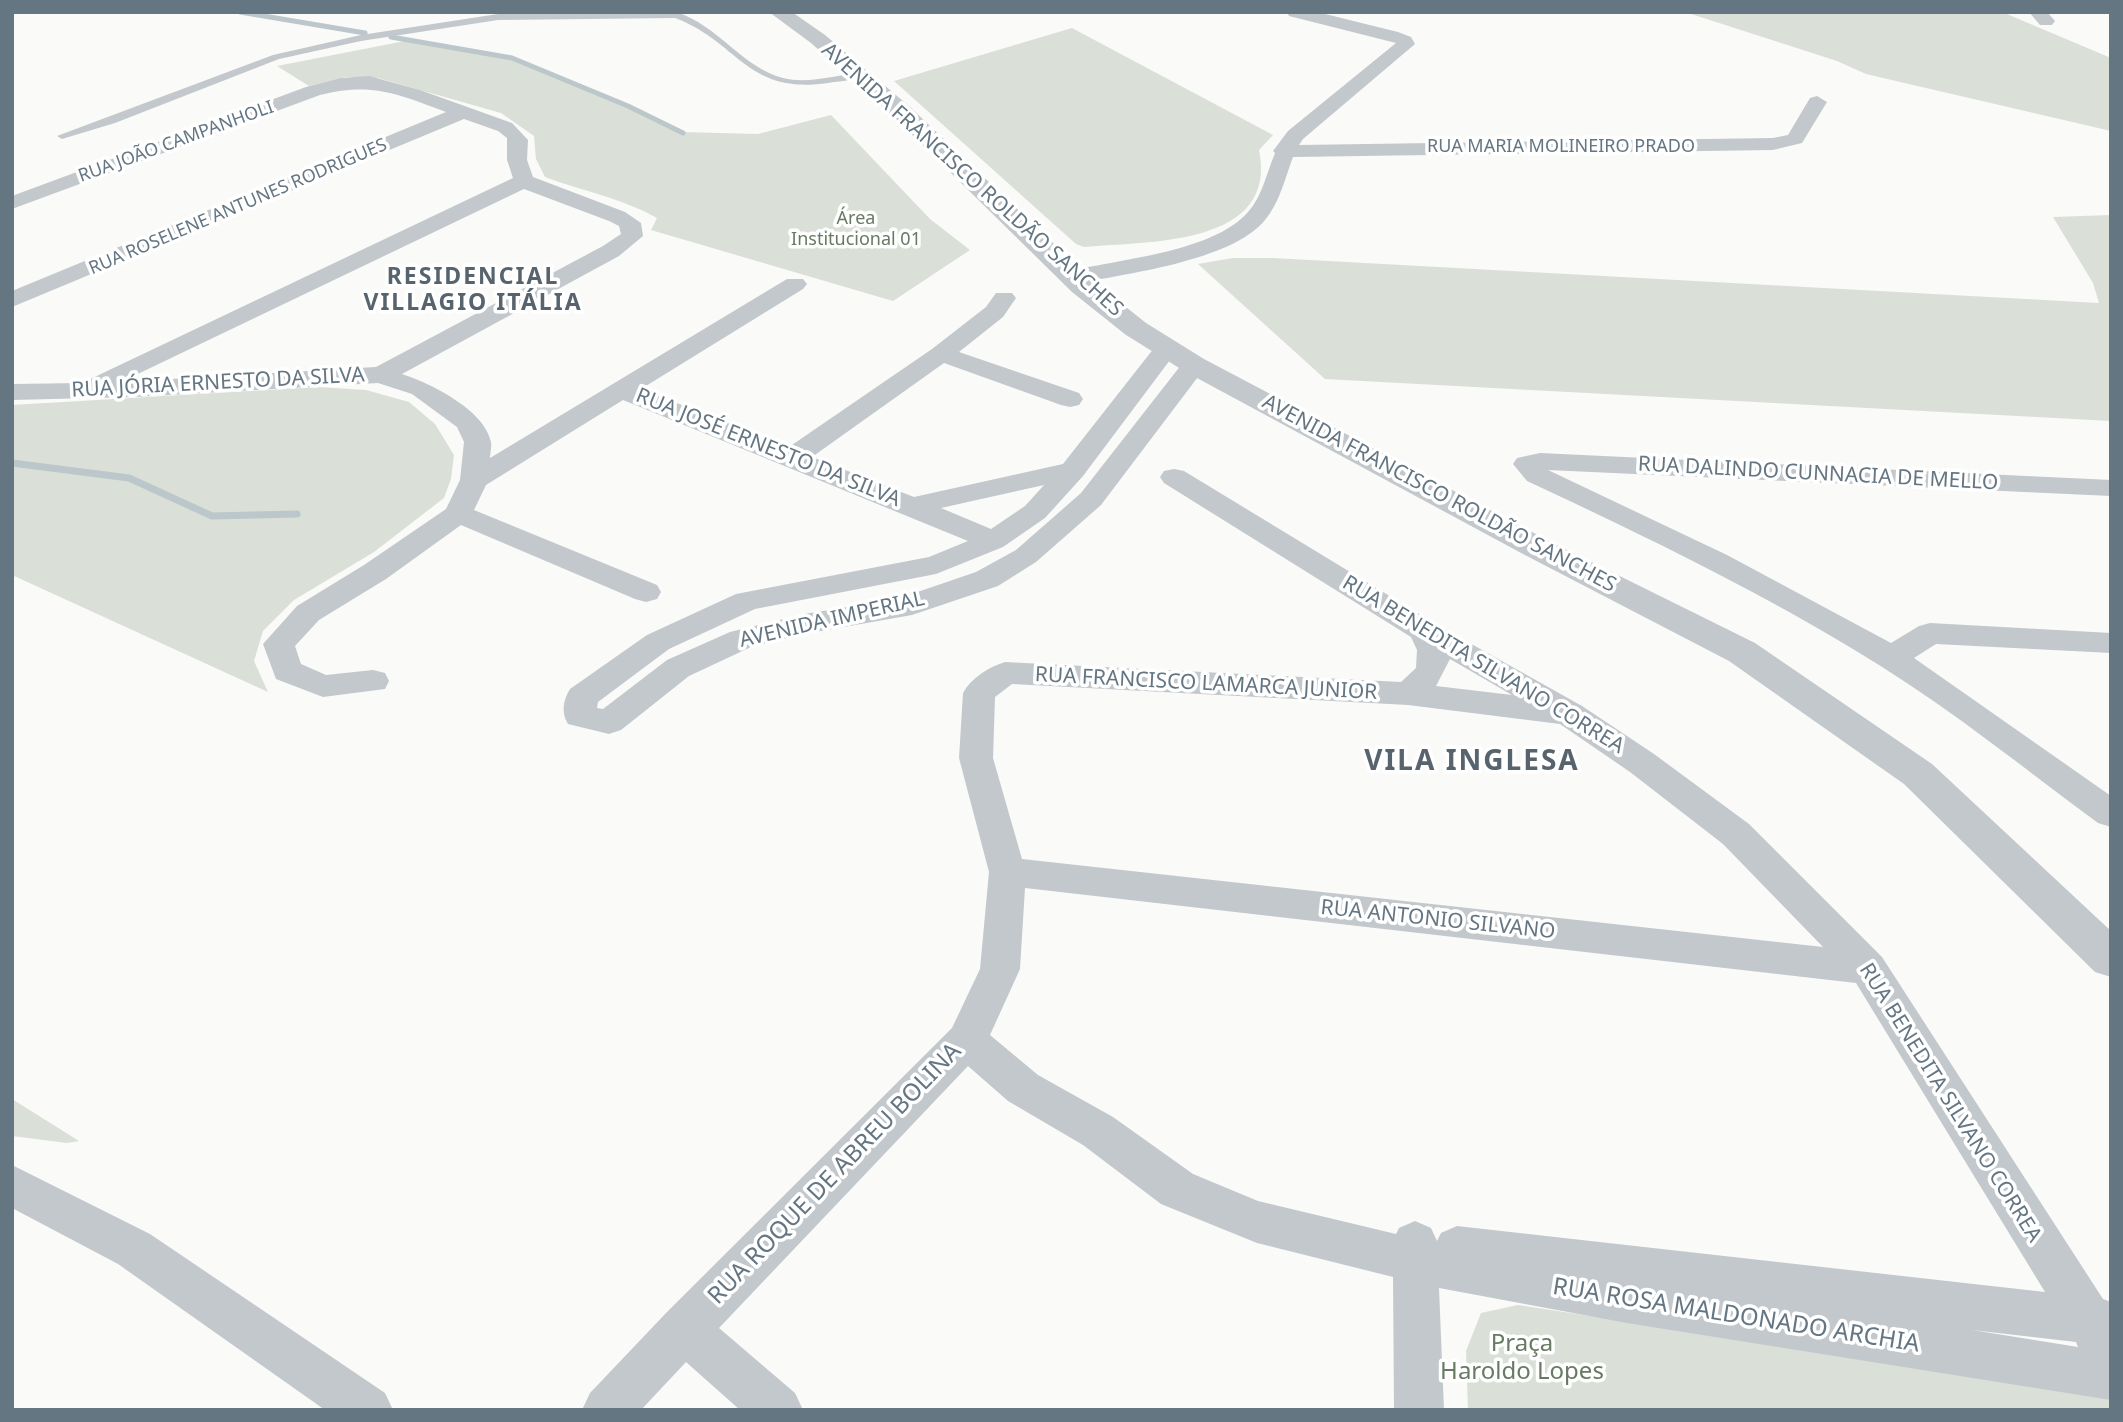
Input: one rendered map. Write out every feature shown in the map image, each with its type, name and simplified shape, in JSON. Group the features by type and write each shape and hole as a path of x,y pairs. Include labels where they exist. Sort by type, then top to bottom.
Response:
{"street":[{"name":"AVENIDA FRANCISCO ROLDÃO SANCHES","path":"779,12 818,39 859,75 1074,277 1136,329 1194,365 1535,547 1742,652 1918,774 2111,959"},
{"path":"1074,277 1188,251 1232,237 1256,217 1276,178 1283,151 1295,135 1406,44 1398,37 1295,12"},
{"name":"RUA JOÃO CAMPANHOLI","path":"12,203 313,91 341,84 369,82 505,127 516,135 520,145 517,156 524,181"},
{"name":"RUA MARIA MOLINEIRO PRADO","path":"1283,151 1773,145 1795,139 1816,102"},
{"name":"RUA ROSELENE ANTUNES RODRIGUES","path":"12,300 463,112"},
{"path":"80,391 524,181 548,192 603,209 630,223 632,236 611,251 380,375"},
{"path":"474,480 795,284"},
{"path":"792,458 941,354 995,312 1004,298"},
{"name":"AVENIDA IMPERIAL","path":"1167,348 1073,470 1035,512 993,541 936,565 747,601 658,642 582,697 580,716 609,722 678,668 741,639 804,624 901,608 986,579 1026,556 1091,499 1194,365"},
{"path":"941,354 1070,400"},
{"name":"RUA JÓRIA ERNESTO DA SILVA","path":"12,392 80,391 380,375 421,389 468,423 478,442"},
{"name":"RUA JOSÉ ERNESTO DA SILVA","path":"623,391 993,541"},
{"path":"373,681 323,686 286,671 278,644 308,612 374,572 457,514 474,480 478,442 517,443 546,436"},
{"name":"RUA DALINDO CUNNACIA DE MELLO","path":"1640,524 1537,475 1527,464 1540,461 2111,488"},
{"path":"1640,466 1625,494 1640,524 1802,607 1892,657 2111,814"},
{"name":"RUA JOSÉ ERNESTO DA SILVA","path":"912,506 1073,470"},
{"name":"RUA BENEDITA SILVANO CORREA","path":"1174,477 1423,630 1570,714 1642,763 1737,834 1868,968 2103,1333"},
{"name":"RUA JOSÉ ERNESTO DA SILVA","path":"912,506 934,525 945,541 947,551 936,565"},
{"path":"457,514 646,592"},
{"path":"747,601 804,624"},
{"name":"RUA FRANCISCO LAMARCA JUNIOR","path":"1408,694 1427,678 1435,662 1434,646 1423,630"},
{"path":"1892,657 1930,633 2111,643"},
{"name":"RUA FRANCISCO LAMARCA JUNIOR","path":"1005,673 1408,694 1570,714"},
{"name":"RUA ROQUE DE ABREU BOLINA","path":"607,1410 967,1040 1000,969 1007,873 976,758 979,693 1005,673"},
{"name":"RUA ANTONIO SILVANO","path":"1007,873 1868,968"},
{"name":"RUA ROSA MALDONADO ARCHIA","path":"967,1040 1023,1088 1098,1131 1177,1189 1257,1222 1363,1246 2103,1333"},
{"path":"12,1185 134,1249 368,1410"},
{"path":"1415,1252 1419,1410"},
{"name":"RUA ROSA MALDONADO ARCHIA","path":"1415,1252 1641,1302 2111,1376"},
{"path":"684,1329 778,1410"}],"lane":[{"path":"62,136 111,121 276,57 442,24 498,17 676,15 696,21 779,81 798,83 859,75"}],"green space":[{"path":"1685,12 2002,12 2111,58 2111,131 1866,74 1837,61"},
{"path":"1072,28 1273,135 1259,150 1260,182 1249,205 1229,222 1203,233 1141,243 1084,247 1076,244 894,81"},
{"name":"Área Institucional 01","path":"410,40 512,58 628,106 681,132 758,134 831,115 930,219 970,250 893,301 651,230 657,218 644,211 545,177 536,159 534,136 501,113 378,78 346,77 309,86 277,66"},
{"path":"2111,215 2111,421 1325,379 1198,264 1233,258 1273,258 2099,303 2093,283 2053,217"},
{"path":"318,387 366,390 409,402 435,424 454,455 451,479 444,498 374,552 294,600 263,631 254,661 268,692 12,575 12,405"},
{"path":"12,1099 79,1141 67,1143 12,1136"},
{"name":"Praça Haroldo Lopes","path":"1518,1305 2111,1395 2111,1410 1468,1410 1466,1351 1481,1313"}],"waterway":[{"path":"240,12 365,33"},
{"path":"391,37 512,58 628,106 683,133"},
{"path":"12,463 129,478 212,516 297,514"}],"district":[{"name":"RESIDENCIAL VILLAGIO ITÁLIA","path":"473,290"},
{"name":"VILA INGLESA","path":"1472,762"}]}
